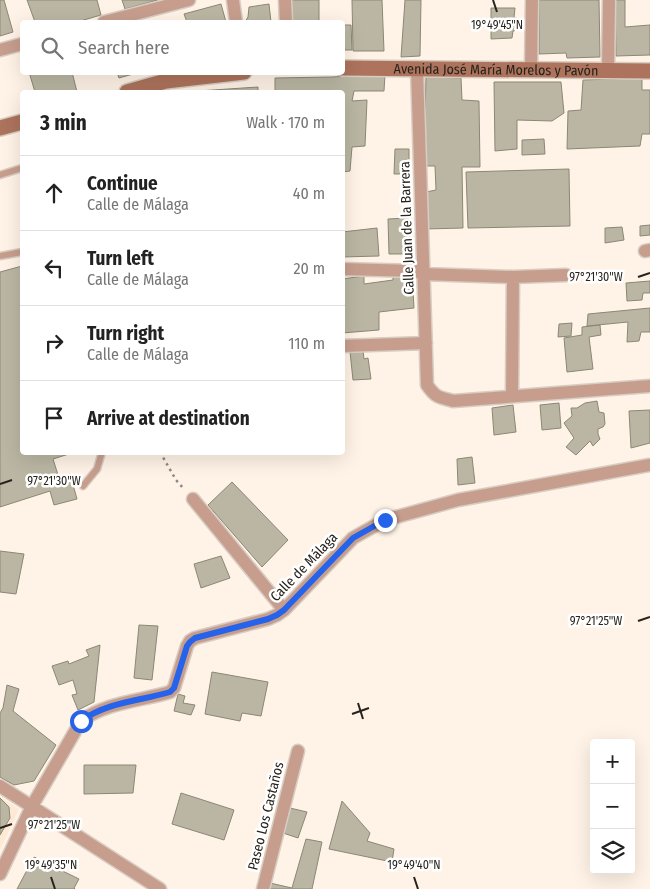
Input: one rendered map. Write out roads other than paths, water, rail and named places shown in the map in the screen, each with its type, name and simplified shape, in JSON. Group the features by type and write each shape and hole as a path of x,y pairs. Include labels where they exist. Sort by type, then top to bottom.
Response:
{"main road":[{"name":"Avenida José María Morelos y Pavón","path":"345,68 650,71"},
{"path":"133,90 172,77 201,75"},
{"path":"0,128 20,123"}],"street":[{"path":"112,20 189,0"},
{"path":"233,0 236,20"},
{"path":"285,0 286,20"},
{"path":"531,70 532,0"},
{"path":"608,71 609,0"},
{"path":"0,50 20,45"},
{"name":"Calle Juan de la Barrera","path":"416,69 427,386 434,395 453,401 512,396"},
{"path":"345,269 513,277 566,275"},
{"path":"513,277 512,396 650,386"},
{"path":"345,346 426,342"},
{"name":"Calle de Málaga","path":"32,806 81,721 90,714 107,707 170,692 174,688 187,646 195,638 277,615 353,538 385,520 458,500 650,465"},
{"path":"193,499 284,610"},
{"name":"Paseo Los Castaños","path":"263,889 298,751"},
{"path":"0,786 160,889"},
{"path":"0,874 32,806"}],"lane":[{"path":"0,175 20,169"},
{"path":"0,256 20,252"},
{"path":"83,486 97,469 101,455"}]}
